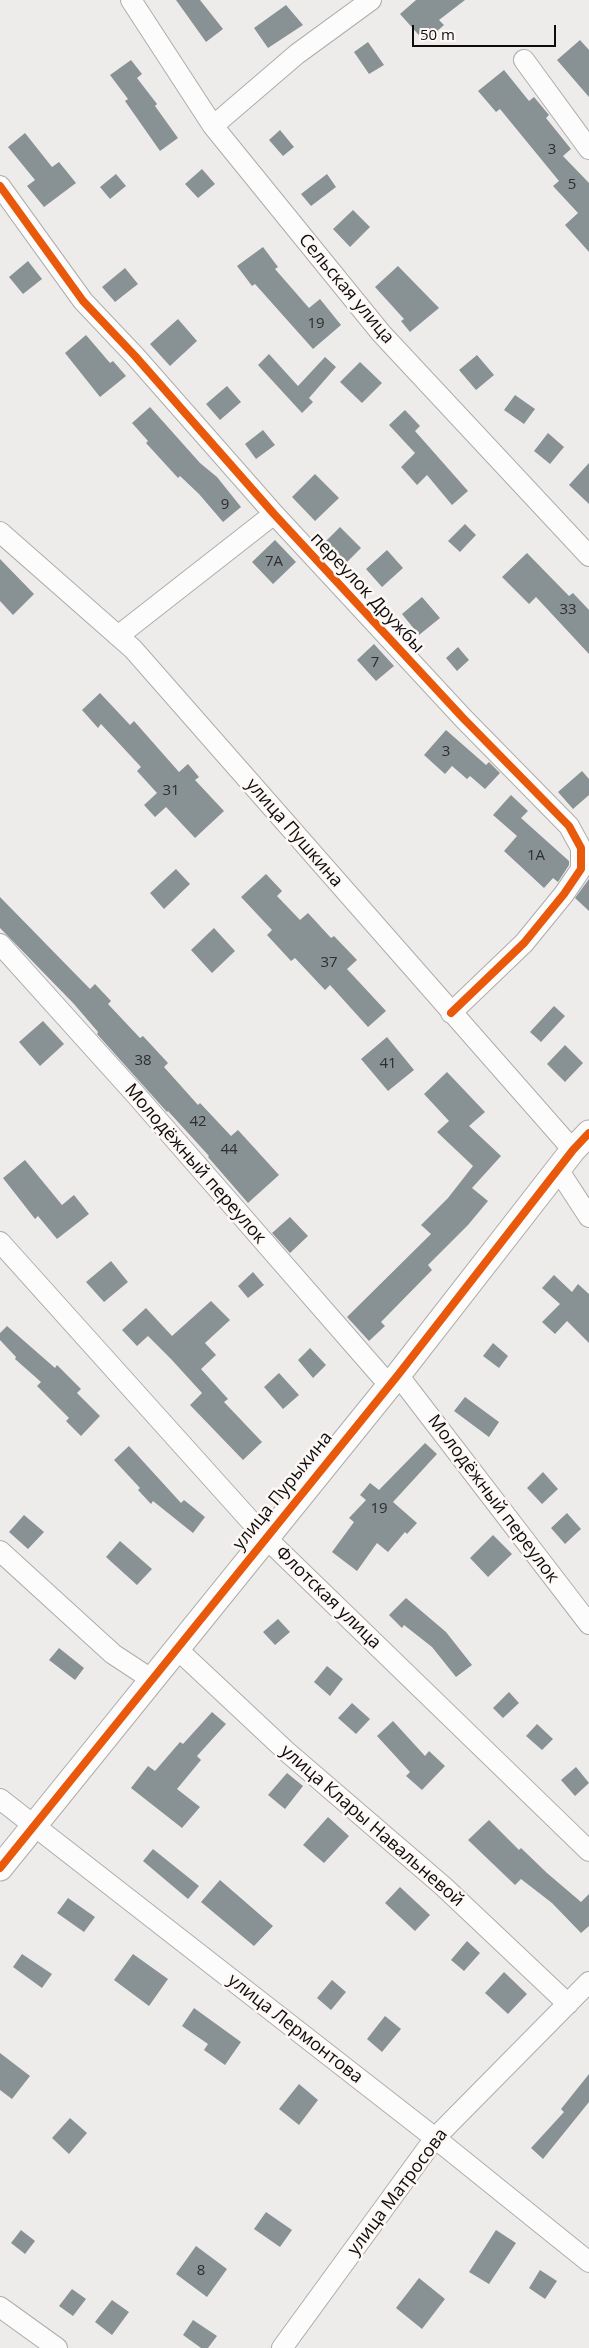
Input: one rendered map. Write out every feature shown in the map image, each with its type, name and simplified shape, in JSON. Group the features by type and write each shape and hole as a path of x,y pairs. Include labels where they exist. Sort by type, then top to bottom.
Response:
{"street":[{"name":"Сельская улица","path":"131,0 213,126 381,333 589,556"},
{"path":"213,126 297,54 371,0"},
{"path":"524,60 589,149"},
{"name":"переулок Дружбы","path":"0,186 83,301 135,356 274,514 462,718 569,826 581,848 581,869 564,894 524,943 451,1013"},
{"path":"118,636 274,514"},
{"name":"улица Пушкина","path":"0,532 133,649 451,1013 581,1142"},
{"name":"Молодёжный переулок","path":"0,944 394,1380 589,1624"},
{"name":"улица Пурыхина","path":"0,1868 265,1537 394,1380 581,1142"},
{"path":"559,1171 589,1217"},
{"name":"Флотская улица","path":"0,1242 265,1537 589,1851"},
{"path":"0,1551 113,1654 151,1679"},
{"name":"улица Клары Навальневой","path":"176,1648 286,1751 443,1886 568,2004"},
{"name":"улица Лермонтова","path":"0,1799 435,2138 589,2262"},
{"name":"улица Матросова","path":"282,2348 435,2138 589,1982"},
{"path":"0,2307 57,2348"}],"building":[{"path":"176,0 200,0 223,29 206,42"},
{"path":"416,0 465,0 439,20 444,25 425,42 400,14"},
{"path":"286,5 303,25 268,48 254,28"},
{"path":"580,40 589,50 589,97 557,60"},
{"path":"368,42 384,65 369,74 354,52"},
{"path":"131,60 142,74 137,78 157,104 155,106 178,138 160,151 125,101 128,99 110,75"},
{"path":"504,70 529,101 534,97 549,115 546,118 571,149 563,156 589,183 589,252 565,225 578,213 553,186 559,181 500,109 496,112 478,91"},
{"path":"280,130 294,147 283,156 269,140"},
{"path":"25,133 52,167 59,162 76,183 44,207 27,186 35,180 8,147"},
{"path":"202,169 215,184 198,198 185,184"},
{"path":"116,174 126,186 110,199 100,187"},
{"path":"327,174 336,187 311,206 301,194"},
{"path":"353,210 370,227 350,247 333,229"},
{"path":"263,247 278,267 275,269 309,308 320,299 341,325 313,349 255,284 252,286 237,266"},
{"path":"28,261 42,279 23,294 9,277"},
{"path":"398,266 439,308 410,332 401,321 404,319 375,287"},
{"path":"125,268 138,284 115,302 102,287"},
{"path":"178,319 197,341 170,366 150,344"},
{"path":"86,335 110,363 113,361 126,376 100,397 65,353"},
{"path":"269,354 298,386 325,357 336,367 309,398 313,402 302,413 258,365"},
{"path":"477,355 494,375 476,390 459,370"},
{"path":"360,362 382,383 362,403 340,382"},
{"path":"227,386 241,402 220,420 206,404"},
{"path":"515,395 535,409 524,424 504,410"},
{"path":"150,407 200,463 217,477 241,507 223,522 199,494 180,476 178,478 146,443 148,441 132,423"},
{"path":"405,410 420,426 415,431 468,491 452,505 427,475 417,485 401,467 415,453 389,425"},
{"path":"263,430 275,445 256,459 245,444"},
{"path":"548,433 564,447 550,464 534,451"},
{"path":"589,463 589,504 569,485"},
{"path":"315,474 339,498 315,521 292,497"},
{"path":"465,524 476,535 460,552 448,541"},
{"path":"340,527 361,548 347,562 326,541"},
{"path":"275,540 296,562 273,584 252,562"},
{"path":"387,550 403,568 382,587 366,569"},
{"path":"527,553 569,596 573,593 589,610 589,654 536,597 529,604 502,577"},
{"path":"0,559 34,594 13,615 0,601"},
{"path":"422,597 440,618 419,635 402,614"},
{"path":"374,644 394,666 376,681 357,660"},
{"path":"458,647 469,660 457,671 446,658"},
{"path":"100,693 130,725 134,721 179,772 188,764 199,777 195,780 224,811 195,838 166,807 155,817 144,805 157,793 137,771 141,767 101,724 98,728 82,710"},
{"path":"446,730 486,765 489,762 500,773 485,789 470,776 467,779 452,766 445,774 424,755"},
{"path":"582,771 589,779 589,795 573,809 558,792"},
{"path":"511,795 528,811 521,818 569,861 569,865 558,882 553,878 544,888 504,851 517,836 493,815"},
{"path":"176,869 190,884 164,909 150,893"},
{"path":"266,874 282,891 277,896 300,920 308,913 331,938 334,936 357,960 347,969 386,1011 368,1027 330,985 325,990 295,958 291,961 267,935 272,930 241,897"},
{"path":"589,879 589,911 575,898"},
{"path":"0,897 90,989 95,984 111,1001 108,1004 140,1038 143,1036 168,1063 164,1067 198,1105 200,1103 231,1136 238,1130 279,1175 248,1203 209,1156 97,1034 98,1032 74,1004 0,928"},
{"path":"214,928 235,951 212,973 191,950"},
{"path":"554,1006 565,1016 541,1042 530,1032"},
{"path":"43,1021 64,1044 40,1066 19,1042"},
{"path":"387,1037 414,1070 388,1091 361,1059"},
{"path":"565,1045 583,1063 565,1082 547,1064"},
{"path":"447,1072 485,1112 469,1126 501,1156 472,1188 488,1201 468,1225 428,1265 432,1270 381,1322 385,1326 369,1341 347,1317 431,1234 421,1225 448,1198 473,1166 437,1132 449,1121 424,1094"},
{"path":"25,1160 62,1205 74,1195 89,1214 57,1239 38,1216 35,1219 3,1178"},
{"path":"290,1217 308,1236 290,1253 272,1233"},
{"path":"111,1261 128,1282 104,1302 86,1282"},
{"path":"253,1272 264,1285 248,1298 238,1286"},
{"path":"554,1275 572,1292 578,1284 589,1294 589,1343 567,1321 555,1334 542,1322 560,1304 542,1288"},
{"path":"211,1301 230,1320 205,1343 216,1355 201,1369 228,1399 224,1402 262,1442 243,1460 190,1405 202,1393 171,1359 148,1336 137,1346 122,1330 146,1308 172,1336"},
{"path":"7,1326 55,1368 57,1365 81,1389 77,1393 100,1416 81,1436 66,1421 69,1418 37,1386 41,1382 15,1359 16,1357 0,1340 0,1333"},
{"path":"493,1343 508,1356 499,1368 483,1356"},
{"path":"310,1348 326,1365 313,1378 298,1360"},
{"path":"279,1373 299,1395 283,1409 264,1387"},
{"path":"465,1397 499,1422 489,1437 454,1411"},
{"path":"425,1443 437,1454 393,1502 417,1523 407,1534 405,1532 388,1552 377,1543 357,1571 332,1552 354,1522 349,1518 366,1500 360,1495 370,1483 379,1490"},
{"path":"129,1446 181,1503 184,1500 205,1517 193,1533 153,1501 151,1504 138,1490 140,1488 114,1460"},
{"path":"543,1472 558,1489 542,1504 527,1488"},
{"path":"567,1513 581,1529 565,1544 551,1528"},
{"path":"24,1515 44,1532 28,1549 9,1532"},
{"path":"493,1535 512,1554 488,1577 470,1558"},
{"path":"120,1541 152,1569 137,1585 106,1557"},
{"path":"406,1598 446,1632 472,1665 456,1677 432,1647 404,1625 402,1628 389,1615"},
{"path":"278,1619 290,1632 275,1645 263,1632"},
{"path":"59,1648 84,1668 75,1680 49,1660"},
{"path":"327,1666 343,1679 330,1696 314,1682"},
{"path":"509,1692 519,1703 503,1718 493,1708"},
{"path":"352,1703 370,1719 356,1734 338,1718"},
{"path":"212,1712 226,1724 197,1756 201,1760 177,1789 200,1807 182,1828 131,1788 148,1766 155,1771 180,1742 183,1744"},
{"path":"393,1721 425,1756 429,1751 445,1766 422,1790 406,1776 410,1772 377,1736"},
{"path":"537,1724 553,1739 542,1750 526,1736"},
{"path":"576,1767 589,1783 575,1796 561,1780"},
{"path":"287,1773 303,1786 285,1809 268,1795"},
{"path":"328,1817 349,1836 324,1863 303,1845"},
{"path":"489,1820 519,1850 521,1848 581,1902 589,1894 589,1926 581,1933 552,1903 521,1879 515,1885 468,1840"},
{"path":"153,1849 199,1886 188,1899 143,1861"},
{"path":"220,1880 273,1926 254,1946 201,1902"},
{"path":"400,1887 430,1915 415,1931 385,1903"},
{"path":"68,1898 95,1917 84,1932 57,1913"},
{"path":"467,1941 480,1953 464,1971 451,1960"},
{"path":"22,1954 52,1974 42,1988 13,1967"},
{"path":"133,1954 168,1979 149,2006 114,1980"},
{"path":"504,1972 527,1994 508,2014 485,1993"},
{"path":"332,1980 346,1992 331,2010 317,1998"},
{"path":"194,2008 241,2042 225,2065 204,2050 208,2044 182,2026"},
{"path":"385,2016 401,2029 382,2052 367,2039"},
{"path":"0,2053 30,2076 12,2099 0,2090"},
{"path":"589,2074 589,2102 543,2159 531,2148 564,2112 561,2109"},
{"path":"299,2084 318,2100 299,2125 279,2109"},
{"path":"70,2118 87,2133 69,2154 52,2138"},
{"path":"266,2212 292,2230 280,2247 254,2229"},
{"path":"21,2230 35,2241 25,2254 11,2243"},
{"path":"496,2230 516,2243 489,2284 469,2272"},
{"path":"196,2246 227,2269 207,2297 176,2274"},
{"path":"540,2270 557,2281 545,2299 529,2288"},
{"path":"419,2278 445,2299 422,2329 396,2308"},
{"path":"72,2289 86,2299 73,2316 59,2306"},
{"path":"112,2300 129,2312 112,2335 95,2322"},
{"path":"193,2320 217,2336 208,2348 201,2348 183,2335"}],"cycle path":[{"path":"0,186 83,301 135,356 274,514 463,718 569,826 581,848 581,869 564,894 524,943 451,1013"},
{"path":"0,1868 398,1375 573,1150 589,1133"}]}
